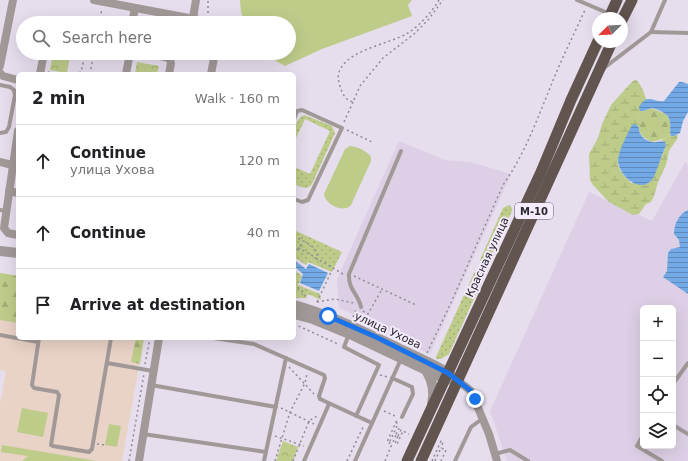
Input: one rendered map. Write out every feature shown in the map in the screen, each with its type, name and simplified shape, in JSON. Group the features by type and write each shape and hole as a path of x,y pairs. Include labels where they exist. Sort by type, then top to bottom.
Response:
{"highway":[{"path":"611,12 617,0"},
{"path":"626,12 632,0"},
{"name":"Красная улица","path":"407,461 541,172 595,48"},
{"name":"М-10","path":"421,461 609,48"}],"street":[{"path":"0,66 13,0"},
{"path":"94,0 181,16"},
{"path":"193,16 196,0"},
{"path":"133,16 135,8"},
{"path":"40,72 43,60"},
{"path":"126,72 129,60"},
{"path":"169,72 171,63 170,60"},
{"path":"211,72 214,60"},
{"path":"0,73 4,76 16,79"},
{"path":"16,142 12,164 14,175 3,211 4,230 16,234"},
{"path":"0,162 12,164"},
{"path":"9,191 16,193"},
{"path":"0,251 16,254"},
{"name":"улица Ухова","path":"296,306 335,318 430,368 457,380"},
{"name":"улица Ухова","path":"296,315 350,334 401,358 430,368"},
{"path":"139,461 150,385 149,370 158,340"},
{"path":"431,408 434,393 430,368 445,362 457,353"},
{"path":"457,380 471,391 483,419 496,457"}],"lane":[{"path":"577,0 602,12"},
{"path":"597,73 651,32 665,0"},
{"path":"651,32 688,33"},
{"path":"0,85 10,87 14,90 15,95 9,127 6,132 0,133"},
{"path":"296,114 297,111 302,110 342,128 308,200 302,202 296,200"},
{"path":"360,306 358,298 350,287 348,281 349,274 401,151"},
{"path":"350,334 344,347 379,366 356,416"},
{"path":"0,335 16,337"},
{"path":"38,340 32,385 34,388 57,392 59,395 52,445 89,452 94,443 111,340"},
{"path":"227,340 254,344 325,376 319,396 320,399 372,423"},
{"path":"264,461 286,358"},
{"path":"355,461 401,358"},
{"path":"107,363 149,370"},
{"path":"676,380 688,363"},
{"path":"392,378 412,387 413,394 402,417"},
{"path":"150,385 276,407"},
{"path":"304,461 329,404"},
{"path":"455,461 471,427 483,419"},
{"path":"676,427 688,434"},
{"path":"143,434 266,452"},
{"path":"642,449 662,461"},
{"path":"496,457 510,450 528,461"}],"path":[{"path":"208,0 210,16"},
{"path":"352,102 345,97 340,86 338,73 344,64 357,54 408,33 417,26 440,0"},
{"path":"372,142 342,128 360,86 383,58 414,34 428,20 443,0"},
{"path":"425,354 426,355 445,317 504,185 527,144 553,80 588,4"},
{"path":"100,16 102,5"},
{"path":"81,72 84,60"},
{"path":"90,72 93,60"},
{"path":"296,237 315,248 318,254 317,260"},
{"path":"296,251 303,242"},
{"path":"333,269 317,302 335,299 360,306"},
{"path":"296,286 303,292 306,299"},
{"path":"296,325 344,347"},
{"path":"129,461 149,370 150,340"},
{"path":"285,363 305,383 326,410 309,421 293,461"},
{"path":"275,461 290,412 305,383 308,368"},
{"path":"287,410 319,426"},
{"path":"384,411 398,417 387,442 392,444 385,461"},
{"path":"396,422 398,424 396,428 390,441 393,442 397,435 401,430 403,431 397,444 395,443 397,435 399,429 396,428"},
{"path":"348,461 364,425"},
{"path":"270,435 309,448"},
{"path":"441,441 443,442 441,448 434,461 441,441"},
{"path":"94,443 105,445"},
{"path":"441,448 446,450 441,461"}],"shaded area":[{"path":"399,141 445,160 470,162 511,174 430,354 394,337 396,334 381,326 339,308 337,279"},
{"path":"685,162 688,164 688,461 507,461 490,411 589,192 652,221"},
{"path":"0,273 16,276 16,340 144,340 122,461 0,461 0,404 6,371 0,370"}],"green space":[{"path":"240,0 412,0 408,5 412,16 322,49 285,66 274,60 296,60 296,16 242,16"},
{"path":"52,60 69,60 67,72 50,70"},
{"path":"137,62 159,66 158,72 135,72"},
{"path":"636,80 645,95 646,100 641,104 640,111 643,111 637,118 639,128 636,124 626,139 620,151 618,162 619,168 631,183 647,184 652,180 666,146 665,142 661,140 666,138 670,133 671,136 678,135 669,151 666,165 651,202 646,204 639,214 633,215 609,202 593,185 590,180 589,154 598,138 602,124 611,105 633,81"},
{"path":"651,108 666,114 670,121 670,133 666,138 652,142 644,138 640,133 637,118 643,111"},
{"path":"304,115 332,126 335,133 312,184 306,188 296,185 296,168 310,174 330,131 305,119 296,138 296,124"},
{"path":"350,146 367,153 371,157 371,161 351,205 348,208 339,208 331,204 325,198 324,194 345,149"},
{"path":"509,205 512,208 512,211 485,269 480,260 503,208"},
{"path":"296,231 342,252 332,272 308,262 306,265 296,258"},
{"path":"477,271 485,274 449,354 441,359 436,359 474,273"},
{"path":"296,272 302,276 298,285 320,294 321,300 308,294 306,298 296,298"},
{"path":"0,273 16,276 16,323 0,320"},
{"path":"136,340 144,340 140,364 131,362"},
{"path":"22,408 48,413 43,437 17,432"},
{"path":"109,424 121,426 117,447 105,445"},
{"path":"283,441 298,447 293,461 276,461"},
{"path":"2,445 97,461 22,461 28,456 1,452"}],"water":[{"path":"679,82 688,84 688,112 683,121 680,133 671,136 670,122 666,114 652,108 640,111 639,107 645,100 648,99 664,101"},
{"path":"636,124 641,135 645,139 652,142 665,142 666,146 651,181 640,185 635,184 625,177 618,161 618,157 626,136 632,125"},
{"path":"688,210 688,294 663,277 667,271 668,253 671,249 680,247 679,240 674,234 676,223 682,214"},
{"path":"296,262 306,269 309,264 328,273 319,291 300,283 303,274 296,268"}],"route":[{"path":"328,316 433,364 448,373 471,391 475,399"}]}
